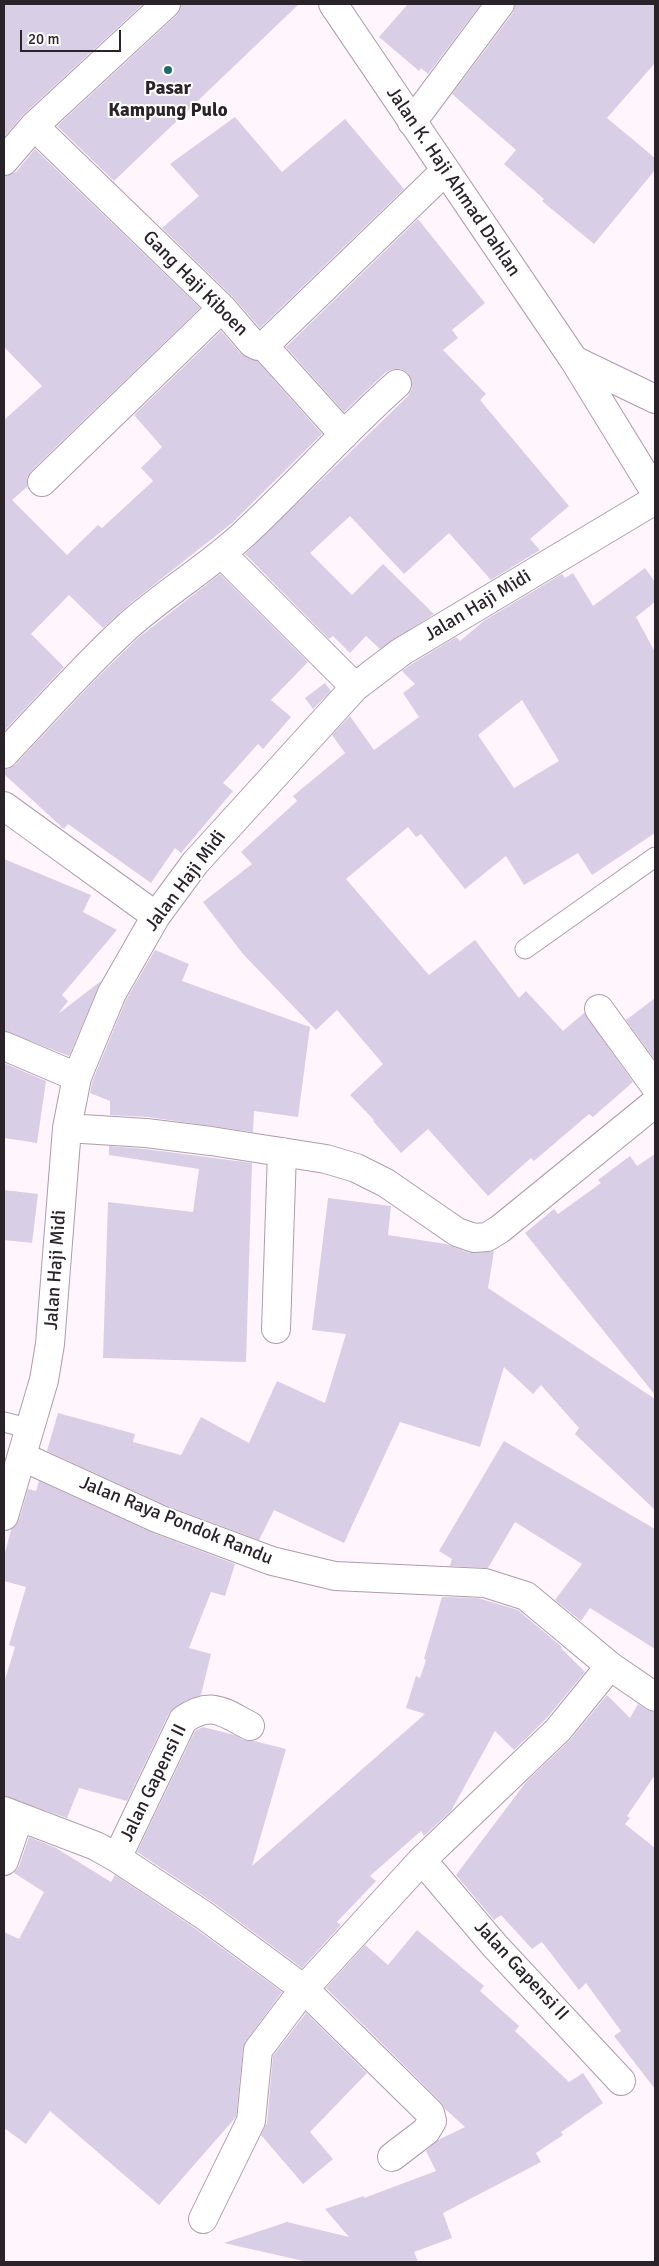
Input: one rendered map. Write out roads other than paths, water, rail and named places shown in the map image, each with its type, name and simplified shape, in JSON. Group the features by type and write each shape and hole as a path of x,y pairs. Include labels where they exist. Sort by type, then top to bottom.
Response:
{"street":[{"path":"4,161 34,126 166,4"},
{"name":"Jalan K. Haji Ahmad Dahlan","path":"332,4 412,122 437,178 574,360 655,492"},
{"path":"412,122 500,4"},
{"name":"Gang Haji Kiboen","path":"34,126 222,308 252,343 258,346 264,346 437,178"},
{"path":"42,482 222,308"},
{"path":"264,346 344,435"},
{"path":"574,360 655,399"},
{"path":"4,754 127,627 162,598 222,554 266,514 397,384"},
{"name":"Jalan Haji Midi","path":"23,1457 44,1380 50,1344 66,1128 77,1077 112,993 156,916 195,864 355,687 400,652 655,500"},
{"path":"222,554 355,687"},
{"path":"4,806 156,916"},
{"path":"599,1009 655,1086"},
{"path":"4,1046 77,1077"},
{"path":"66,1128 156,1134 326,1158 356,1168 386,1183 457,1232 474,1238 488,1237 578,1167 655,1103"},
{"path":"276,1329 282,1152"},
{"path":"4,1516 23,1457"},
{"name":"Jalan Raya Pondok Randu","path":"23,1457 159,1518 272,1560 335,1576 485,1583 526,1596 610,1666 655,1696"},
{"path":"203,2219 251,2121 258,2050 304,1989 422,1860 558,1730 610,1666"},
{"name":"Jalan Gapensi II","path":"117,1858 183,1720 196,1711 216,1708 250,1726"},
{"name":"Jalan Gapensi II","path":"4,1861 11,1814 96,1846 205,1916 304,1989 430,2114 432,2121 426,2131 392,2157"},
{"name":"Jalan Gapensi II","path":"422,1860 495,1946 621,2081"}],"lane":[{"path":"525,949 655,857"},
{"path":"4,1422 31,1429"}],"place":[{"name":"Pasar Kampung Pulo","path":"168,70"}]}
